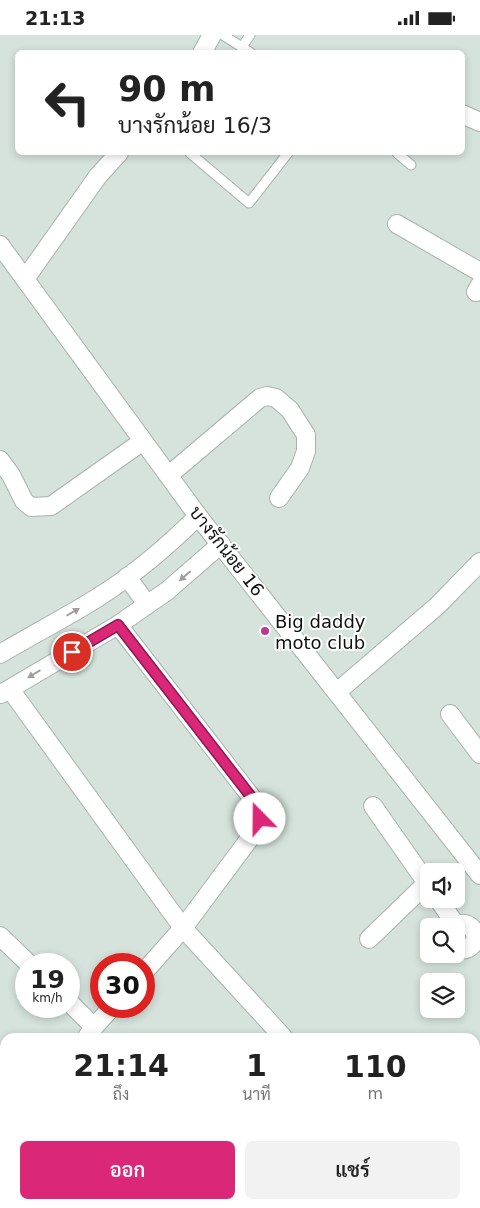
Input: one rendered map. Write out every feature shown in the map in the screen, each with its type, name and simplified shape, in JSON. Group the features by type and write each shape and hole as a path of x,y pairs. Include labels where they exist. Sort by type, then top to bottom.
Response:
{"street":[{"path":"204,50 212,35"},
{"path":"465,116 480,123"},
{"path":"25,279 98,176 117,155"},
{"path":"397,224 480,272"},
{"name":"บางรักน้อย 16","path":"0,245 198,516 480,875"},
{"path":"169,475 260,398 267,396 276,398 290,410 306,435 306,451 300,468 279,498"},
{"path":"0,459 11,475 24,501 31,507 41,508 51,506 143,441"},
{"path":"0,654 97,598 127,577 182,532 198,516"},
{"path":"221,544 167,591 118,625 5,691 183,928 279,1033"},
{"path":"337,692 437,606 480,562"},
{"path":"127,577 148,604"},
{"path":"118,625 256,803 260,819 256,830 183,928 155,960"},
{"path":"450,714 480,753"},
{"path":"373,806 420,874"},
{"path":"369,939 420,892"},
{"path":"465,924 478,931 474,944 465,950"},
{"path":"0,936 18,953"},
{"path":"80,1017 91,1032 103,1018"}],"lane":[{"path":"224,35 246,50"},
{"path":"242,47 250,35"},
{"path":"192,155 249,203 286,155"},
{"path":"399,155 411,165"}],"place":[{"name":"Big daddy moto club","path":"265,631"}],"route":[{"path":"72,652 118,625 256,803 260,819"}]}
